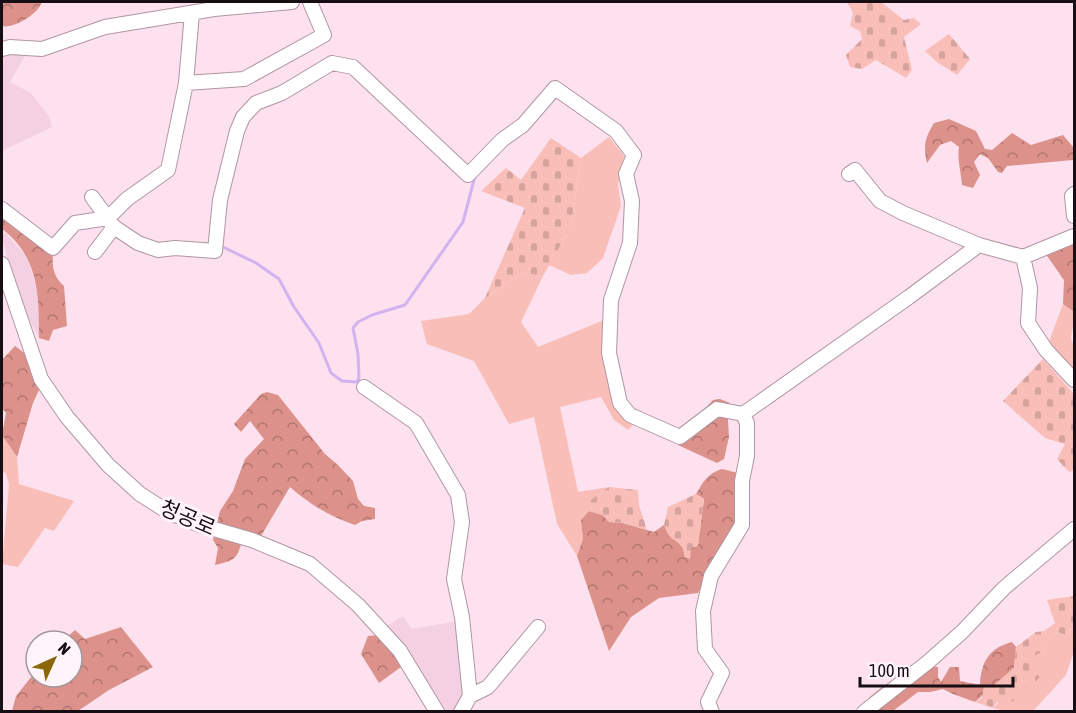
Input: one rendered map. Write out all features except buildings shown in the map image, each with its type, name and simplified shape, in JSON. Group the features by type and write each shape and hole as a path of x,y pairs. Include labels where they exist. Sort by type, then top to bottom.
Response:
{"street":[{"path":"2,49 10,47 42,49 105,27 192,13 292,2"},
{"path":"186,83 243,79 324,35 310,2"},
{"path":"94,252 127,199 168,170 186,83 192,13"},
{"path":"92,197 111,222 138,243 158,250 175,248 215,251 220,200 237,131 243,117 256,103 282,93 332,63 353,67 468,175 502,140 523,124 555,88 616,131 634,155 626,174 632,201 630,243 611,300 609,353 620,403 630,415 680,438 717,409 743,414 979,245"},
{"path":"849,174 855,170 880,201 979,245 1023,257 1074,236"},
{"path":"1074,194 1072,196 1074,216"},
{"path":"2,209 53,248 75,223 111,222"},
{"path":"1023,257 1030,288 1028,323 1046,350 1074,381"},
{"name":"청공로","path":"2,264 41,379 67,417 108,465 140,494 168,512 200,525 252,540 310,564 358,605 400,651 437,711"},
{"path":"364,387 416,423 458,495 462,522 454,579 462,617 470,696"},
{"path":"712,711 708,702 723,673 705,649 703,611 711,576 742,525 742,481 747,456 747,423 743,414"},
{"path":"864,711 937,654 962,632 1004,588 1074,530"},
{"path":"461,711 470,696 488,687 538,627"}],"shaded area":[{"path":"34,40 10,82 31,93 49,116 52,127 2,151 2,50"},
{"path":"2,229 28,258 39,298 39,338 24,309 2,239"},
{"path":"403,616 412,629 458,621 466,695 458,711 442,711 386,627"}],"green space":[{"path":"2,2 42,2 31,16 19,23 2,26"},
{"path":"847,2 881,2 904,20 914,18 921,24 904,37 912,70 906,78 876,60 862,69 850,67 846,55 862,39 860,31 850,26 853,13"},
{"path":"949,34 970,59 957,75 925,51"},
{"path":"949,119 976,131 985,149 992,150 1012,133 1031,145 1063,135 1074,148 1073,160 1007,166 1002,173 998,172 988,158 980,154 974,162 980,175 973,188 962,185 959,147 951,141 940,145 927,163 925,146 934,123"},
{"path":"609,137 624,156 618,184 621,206 603,258 587,273 571,275 549,265 571,227 581,158"},
{"path":"551,138 581,158 571,227 543,276 522,273 485,298 525,208 481,191 506,168 521,180"},
{"path":"2,215 53,253 54,271 64,286 67,326 53,330 49,341 39,338 37,292 30,264 14,240 2,229"},
{"path":"1074,240 1074,312 1063,304 1064,280 1045,253"},
{"path":"522,273 543,276 521,322 538,347 604,320 609,388 634,424 628,430 614,420 601,397 560,407 578,492 609,487 589,501 589,511 581,520 583,539 577,556 557,524 534,417 509,424 474,361 427,344 421,321 469,314 485,298"},
{"path":"1063,304 1074,312 1071,337 1074,348 1074,375 1047,347"},
{"path":"15,346 27,355 39,390 17,457 2,435 6,413 2,408 2,360"},
{"path":"1043,359 1074,394 1074,470 1069,472 1057,459 1065,444 1045,438 1003,401"},
{"path":"267,392 278,395 325,454 353,481 358,499 364,506 375,508 375,519 362,521 355,525 346,522 305,499 290,487 261,536 244,532 237,555 229,561 215,565 218,548 213,540 220,511 233,491 245,459 264,439 250,421 241,432 234,424 261,394"},
{"path":"720,399 730,403 727,405 729,437 724,459 717,463 678,445 689,436 693,421 713,400"},
{"path":"2,435 17,457 19,484 74,501 54,531 45,528 18,567 2,564 9,485 6,473 2,472"},
{"path":"722,469 738,473 737,520 698,593 659,598 631,617 609,651 577,556 583,539 581,520 589,511 603,515 609,522 623,523 654,532 664,525 669,535 681,546 685,557 691,548 698,545 704,499 696,494 709,476"},
{"path":"609,487 638,490 639,505 647,530 623,523 609,522 603,515 589,511 589,501"},
{"path":"696,494 704,499 698,546 691,548 690,559 685,557 681,546 669,535 664,525 668,507"},
{"path":"1074,596 1074,627 1065,635 1058,632 1048,639 1042,652 1032,657 1040,667 1039,678 1030,687 1015,688 1014,700 1006,706 997,702 993,708 975,702 982,698 984,685 993,686 1014,668 1016,647 1036,632 1044,631 1055,623 1047,600"},
{"path":"121,627 153,667 109,690 78,711 12,711 16,696 24,686 24,689 84,689 85,639"},
{"path":"1074,627 1074,651 1066,675 1033,711 1004,711 993,708 1015,688 1031,657 1042,652 1048,639 1058,632 1065,635"},
{"path":"391,634 407,655 401,667 379,683 361,654 368,636"},
{"path":"1012,642 1016,647 1014,668 975,702 943,689 918,692 893,711 870,712 868,699 874,693 900,677 920,669 938,667 938,677 941,682 950,667 959,667 960,681 980,685 982,669 988,657 997,648"}],"waterway":[{"path":"223,247 256,263 279,279 294,307 319,343 331,373 342,381 356,382 359,379 358,354 353,328 358,322 372,315 405,305 463,222 475,176"}]}
